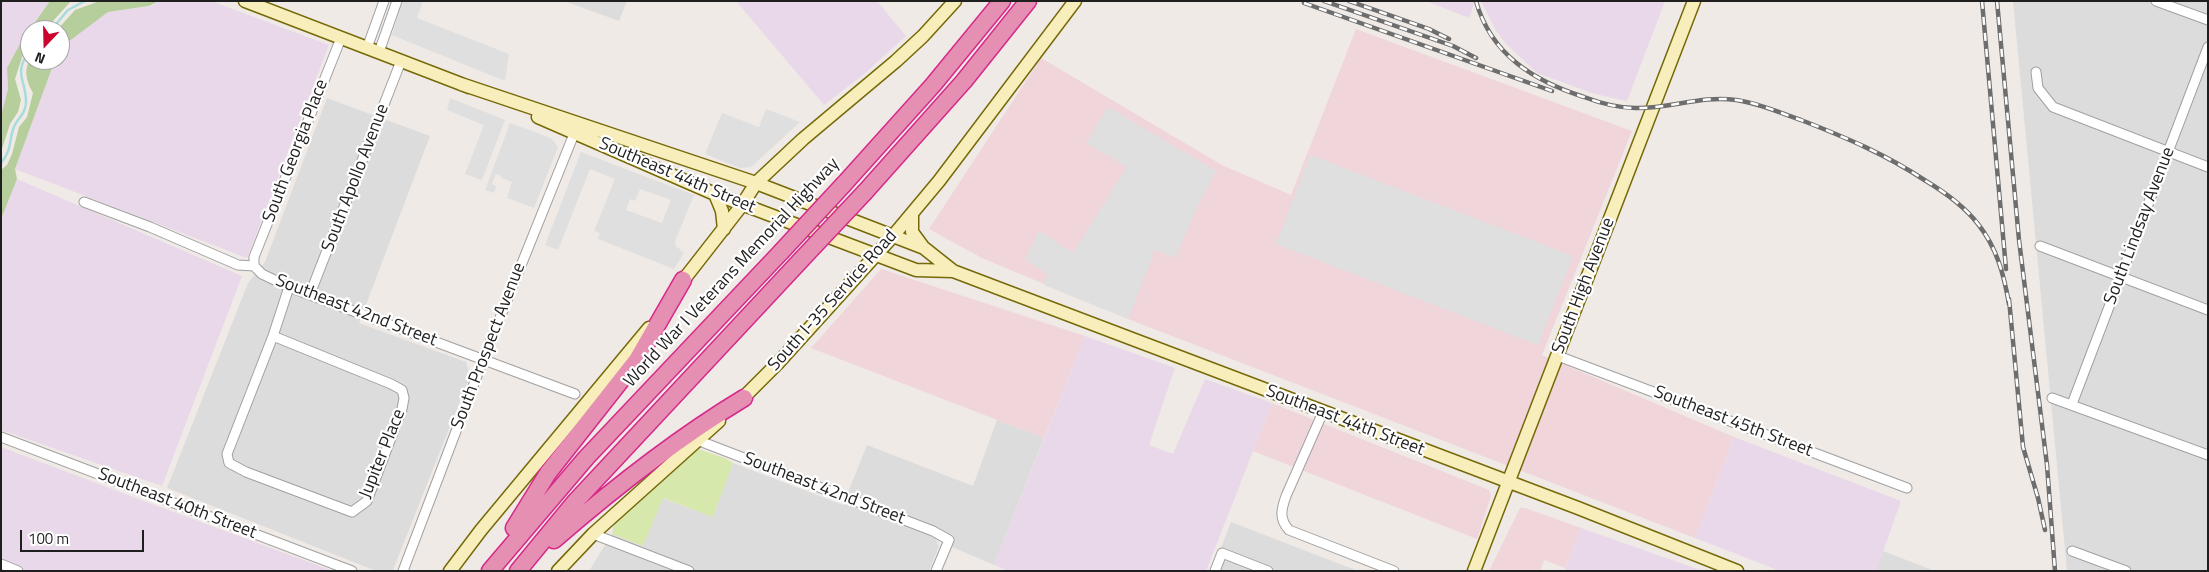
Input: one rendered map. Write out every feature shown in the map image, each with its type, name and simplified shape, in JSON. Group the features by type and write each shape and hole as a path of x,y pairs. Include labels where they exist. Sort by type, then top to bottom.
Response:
{"highway":[{"name":"World War I Veterans Memorial Highway","path":"489,571 544,504 844,184 926,92 1002,1"},
{"path":"518,571 574,503 865,192 964,81 1028,1"},
{"path":"489,571 548,472 637,360 683,280"},
{"path":"518,571 617,486 700,424 744,398"}],"main road":[{"name":"Southeast 44th Street","path":"245,1 576,128 756,183 924,248 953,271 1737,571"},
{"path":"450,571 481,530 648,329 683,280 742,205 756,183 803,139 906,52 955,1"},
{"name":"South I-35 Service Road","path":"558,571 593,534 744,398 876,255 939,181 1075,1"},
{"name":"South High Avenue","path":"1474,571 1694,1"},
{"name":"Southeast 44th Street","path":"576,128 742,205 916,270 953,271"},
{"path":"715,194 722,211 724,229"},
{"path":"912,214 912,232 924,248"}],"street":[{"path":"367,48 384,1"},
{"path":"380,52 398,1"},
{"path":"2156,1 2208,20"},
{"name":"South Georgia Place","path":"254,266 254,257 340,38"},
{"name":"South Lindsay Avenue","path":"2072,404 2208,47"},
{"name":"South Apollo Avenue","path":"310,294 402,61"},
{"path":"2036,72 2038,88 2054,107 2208,167"},
{"name":"South Prospect Avenue","path":"403,571 483,360 576,128"},
{"name":"Southeast 42nd Street","path":"84,202 150,227 238,265 254,266 262,274 289,287 575,394"},
{"path":"2040,246 2208,310"},
{"path":"273,336 289,287"},
{"name":"Jupiter Place","path":"273,336 402,390 404,398 402,409 367,501 352,512 246,472 229,463 227,454 273,336"},
{"name":"Southeast 45th Street","path":"1558,356 1907,488"},
{"path":"2052,398 2208,455"},
{"path":"1323,412 1286,496 1282,509 1282,522 1289,530 1394,571"},
{"name":"Southeast 40th Street","path":"1,437 352,571"},
{"name":"Southeast 42nd Street","path":"697,440 933,531 949,540 936,571"},
{"path":"593,534 689,571"},
{"path":"2072,551 2126,571"},
{"path":"1215,571 1222,553 1268,571"},
{"path":"1,564 18,571"}],"shaded area":[{"path":"1,1 50,1 37,20 20,20 20,44 7,68 8,89 1,116"},
{"path":"160,1 211,1 329,45 247,258 15,169 51,70 70,70 70,40 108,12 152,6"},
{"path":"402,1 423,1 417,18 509,54 505,81 392,35"},
{"path":"564,1 627,1 619,21"},
{"path":"736,1 877,1 906,36 864,74 824,105"},
{"path":"1426,1 1475,1 1469,18"},
{"path":"1481,1 1665,1 1627,101 1595,94 1537,73 1506,44 1495,29"},
{"path":"2013,1 2208,1 2208,571 2067,571"},
{"path":"1356,29 1632,131 1542,355 1734,437 1695,538 1128,319 982,258 929,229 1041,58 1222,165 1291,195"},
{"path":"327,98 430,136 359,323 466,362 470,376 393,570 388,571 376,571 167,488 248,283 265,262"},
{"path":"450,98 505,120 482,180 465,174 484,125 447,110"},
{"path":"1108,107 1216,171 1198,205 1175,258 1155,250 1128,319 1044,285 1048,275 1025,259 1039,231 1073,253 1127,167 1086,143"},
{"path":"766,109 800,122 751,167 740,168 705,154 722,113 759,127"},
{"path":"510,123 551,138 558,147 534,208 507,198 512,182 502,178 500,175 496,174 492,184 496,186 494,193 485,190"},
{"path":"581,152 694,195 675,241 676,246 684,253 674,269 598,239 600,233 594,231 615,179 590,169 558,250 545,245","holes":["640,189 671,200 662,223 626,210 630,199 635,201"]},
{"path":"1310,155 1573,256 1538,345 1276,244"},
{"path":"17,179 242,276 162,486 1,430 1,219"},
{"path":"881,269 1085,336 1044,438 811,348"},
{"path":"1085,336 1175,368 1149,445 1173,454 1205,379 1272,403 1206,571 1008,571 994,565"},
{"path":"1272,403 1489,490 1491,496 1477,539 1253,451"},
{"path":"997,420 1044,438 994,565 936,540 939,546 929,571 589,571 612,534 643,546 662,498 713,517 733,463 843,505 867,445 973,486"},
{"path":"1734,437 1901,501 1876,571 1780,571 1695,538"},
{"path":"1,447 133,497 333,571 1,571"},
{"path":"1520,508 1525,508 1581,528 1565,568 1544,560 1540,571 1489,571"},
{"path":"1231,522 1358,571 1212,571"},
{"path":"1581,528 1703,571 1564,571"},
{"path":"1883,551 1935,571 1876,571"}],"green space":[{"path":"50,1 71,1 54,20 37,20"},
{"path":"159,1 149,6 108,12 70,40 70,20 66,20 75,10 97,2"},
{"path":"20,44 20,63 15,79 21,100 18,112 10,124 1,152 1,116 8,89 7,68"},
{"path":"27,70 51,70 15,169 17,179 1,219 1,170 7,165 12,154 19,127 27,117 33,93 27,76"},
{"path":"698,449 725,458 733,463 713,517 663,498 643,546 612,534 614,525"}],"waterway":[{"path":"60,20 68,10 85,1"},
{"path":"1,163 8,152 12,132 24,112 26,103 21,70"}],"railway":[{"path":"1324,1 1453,46 1476,58"},
{"path":"1349,1 1429,29 1449,39"},
{"path":"1476,1 1492,37 1504,51 1532,74 1566,90 1603,103 1629,108 1648,108 1711,99 1745,101 1818,127 1865,147 1896,163 1948,195 1967,211 1978,224 1985,233 1999,262 2009,304"},
{"path":"1982,1 2006,269"},
{"path":"1997,1 2019,240 2047,465 2055,571"},
{"path":"1304,3 1552,91"},
{"path":"2009,299 2023,447 2045,530"}]}
